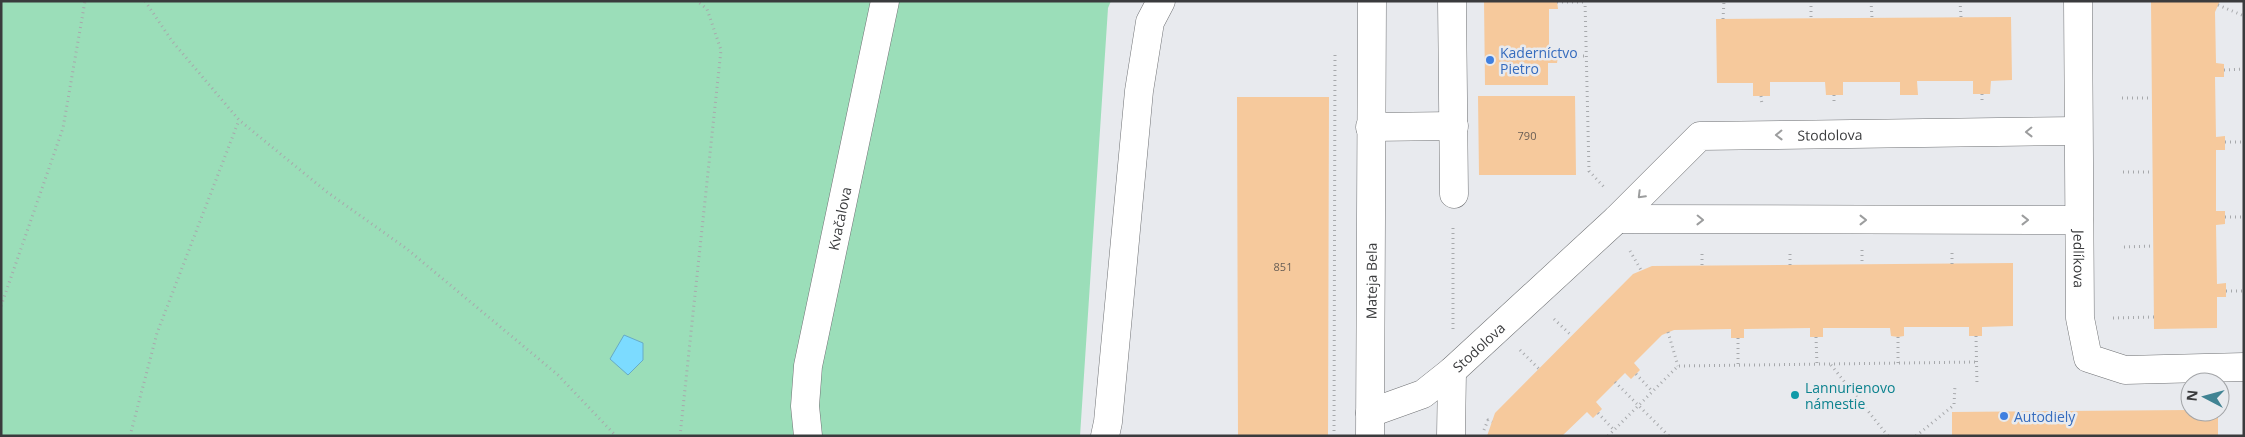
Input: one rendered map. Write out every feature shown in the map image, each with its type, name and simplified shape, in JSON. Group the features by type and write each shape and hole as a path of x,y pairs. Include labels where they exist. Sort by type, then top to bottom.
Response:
{"street":[{"name":"Kvačalova","path":"808,436 804,406 808,366 885,1"},
{"path":"1105,436 1108,422 1139,91 1150,22 1161,1"},
{"name":"Mateja Bela","path":"1370,424 1372,1"},
{"path":"1452,1 1454,194"},
{"name":"Jedlíkova","path":"2078,1 2080,318 2088,358 2125,370 2244,367"},
{"path":"1370,127 1454,126"},
{"name":"Stodolova","path":"1370,424 1423,394 1452,371 1617,219 1700,136 2078,131"},
{"path":"1617,219 2079,220"},
{"path":"1451,436 1452,371"}],"path":[{"path":"1,306 63,128 85,1"},
{"path":"145,1 172,41 239,120 326,192 408,248 558,376 616,436"},
{"path":"680,436 721,50 707,9 698,1"},
{"path":"1723,19 1724,1"},
{"path":"1811,1 1811,19"},
{"path":"1871,1 1872,18"},
{"path":"1960,1 1961,18"},
{"path":"1557,2 1585,2 1589,171 1606,189"},
{"path":"2218,5 2244,16"},
{"path":"1334,436 1335,54"},
{"path":"1558,56 1585,56"},
{"path":"2224,70 2244,69"},
{"path":"2122,98 2152,98"},
{"path":"130,436 157,333 239,120"},
{"path":"2225,142 2244,142"},
{"path":"2123,172 2152,172"},
{"path":"1452,371 1454,194"},
{"path":"2225,217 2244,217"},
{"path":"2124,246 2153,246"},
{"path":"1702,252 1702,265"},
{"path":"1631,254 1641,270"},
{"path":"1861,256 1862,264"},
{"path":"2226,290 2244,290"},
{"path":"2080,318 2154,317"},
{"path":"1562,327 1572,336"},
{"path":"1668,332 1678,366"},
{"path":"1898,336 1898,364"},
{"path":"1976,336 1977,385"},
{"path":"1816,337 1816,365"},
{"path":"1738,338 1738,367"},
{"path":"1528,357 1539,369"},
{"path":"1608,436 1678,366 1738,367 1977,362"},
{"path":"1831,365 1888,436"},
{"path":"1636,374 1652,391"},
{"path":"1615,382 1669,436"},
{"path":"1916,436 1954,405 1955,385"},
{"path":"1598,413 1614,430"},
{"path":"1486,425 1488,420 1492,422"}],"green space":[{"path":"1,1 1111,1 1108,8 1080,436 1,436"}],"water":[{"path":"624,335 643,343 643,360 628,375 610,359"}],"building":[{"path":"1484,1 1557,1 1558,9 1549,9 1549,50 1557,50 1558,56 1557,63 1548,63 1548,85 1485,85"},
{"path":"2151,1 2220,1 2215,12 2216,63 2224,64 2224,77 2215,77 2216,137 2225,136 2225,150 2216,150 2216,211 2225,211 2225,224 2216,225 2217,284 2226,283 2226,297 2217,297 2217,328 2154,329"},
{"path":"2011,17 2012,80 1991,81 1990,94 1973,94 1973,81 1917,81 1918,95 1900,95 1900,82 1843,82 1843,95 1826,95 1825,82 1770,82 1770,96 1753,96 1753,83 1717,83 1716,19"},
{"path":"1478,96 1575,96 1576,175 1479,175"},
{"path":"1237,97 1329,97 1328,436 1238,436"},
{"path":"2013,263 2013,326 1982,327 1982,336 1969,336 1969,327 1904,327 1904,336 1898,337 1891,336 1890,328 1823,328 1823,337 1810,337 1810,328 1744,329 1744,338 1731,338 1731,329 1674,330 1662,335 1634,363 1640,370 1631,379 1625,373 1596,402 1602,409 1593,418 1587,412 1562,436 1487,436 1495,413 1633,274 1652,266"},
{"path":"2180,410 2180,422 2218,422 2218,436 1952,436 1952,412"}],"place":[{"name":"Kaderníctvo Pietro","path":"1490,60"},
{"name":"Lannurienovo námestie","path":"1795,395"},
{"name":"Autodiely","path":"2004,416"}]}
